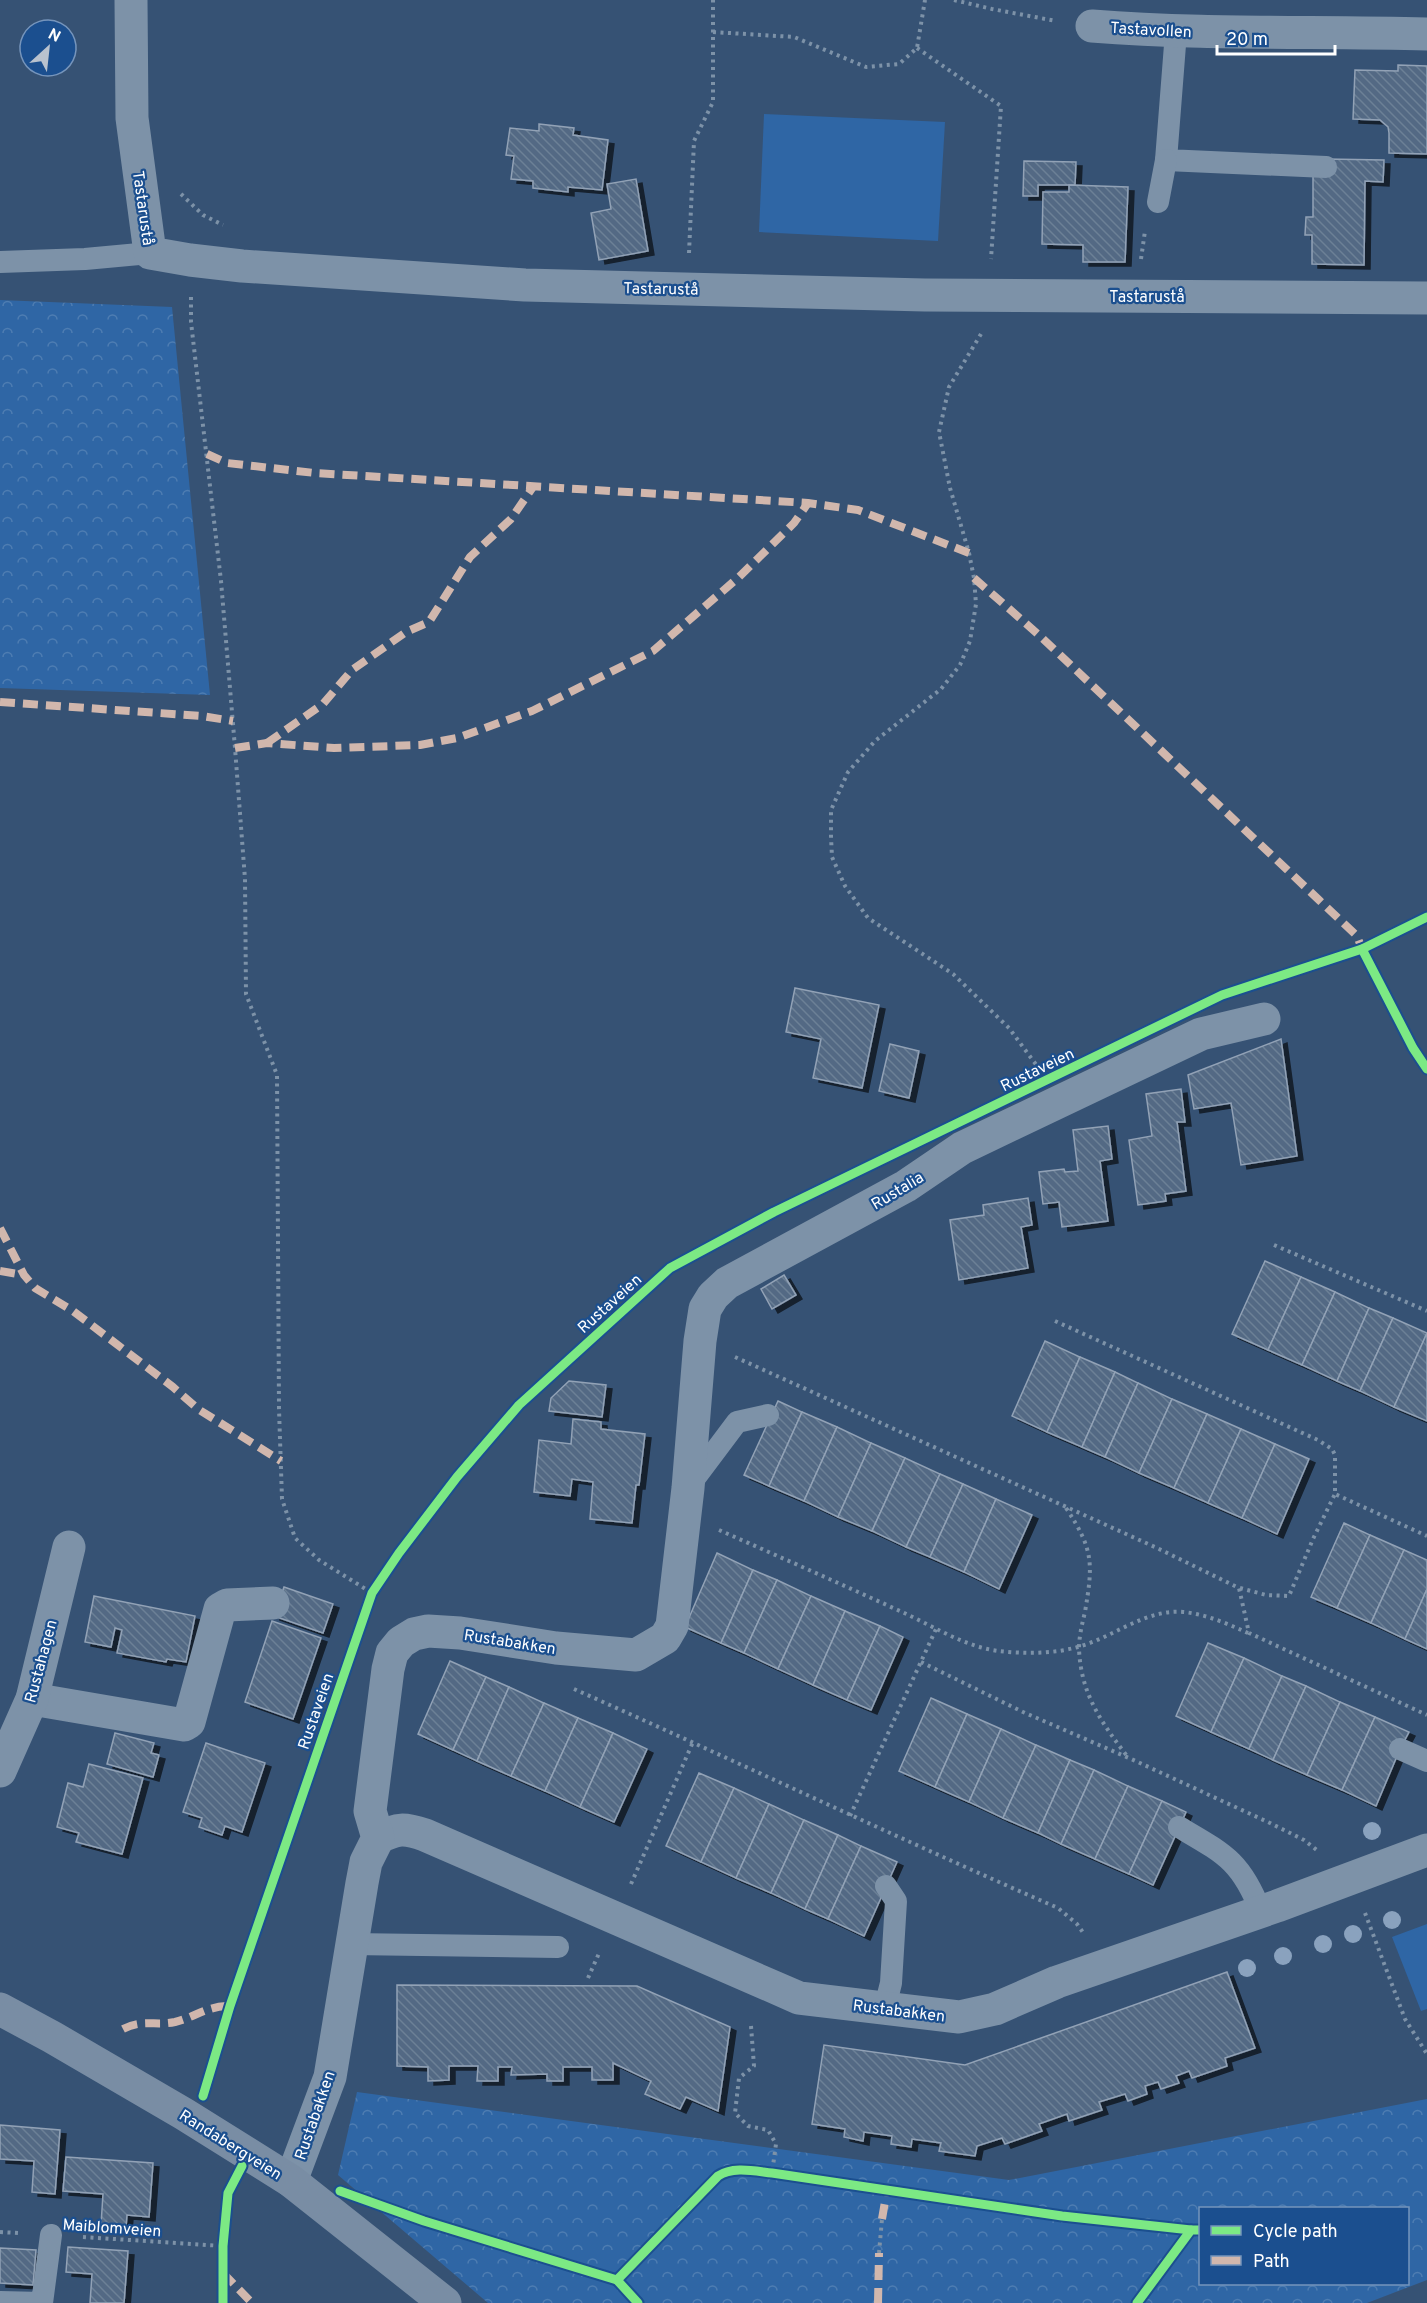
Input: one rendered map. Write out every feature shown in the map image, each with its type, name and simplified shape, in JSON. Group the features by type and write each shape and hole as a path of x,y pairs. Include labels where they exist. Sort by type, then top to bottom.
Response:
{"street":[{"name":"Tastarustå","path":"131,0 132,118 150,253 190,261 242,266 525,285 991,295 1427,298"},
{"name":"Tastavollen","path":"1092,26 1176,32 1427,34"},
{"name":"Rustalia","path":"686,1502 700,1341 705,1309 713,1296 727,1283 906,1186 962,1148 1201,1034 1264,1019"},
{"name":"Rustabakken","path":"378,1838 370,1810 372,1781 388,1669 392,1653 401,1642 414,1634 441,1631 556,1648 636,1655 665,1638 672,1626 686,1502"},
{"name":"Rustahagen","path":"0,1771 32,1699 69,1547"},
{"path":"32,1699 184,1725 189,1722 220,1609 227,1605 273,1603"},
{"name":"Rustabakken","path":"291,2181 330,2077 366,1862 378,1838 394,1830 406,1829 425,1835 799,1998 885,2007 942,2016 972,2015 995,2009 1057,1982 1262,1912 1427,1850"},
{"name":"Randabergveien","path":"0,2009 184,2114 291,2181 445,2303"}],"lane":[{"path":"1158,202 1166,160 1176,32"},
{"path":"1166,160 1326,167"},
{"path":"0,262 85,259 150,253"},
{"path":"686,1502 737,1422 768,1415"},
{"path":"1400,1749 1427,1761"},
{"path":"1179,1827 1219,1850 1240,1869 1262,1912"},
{"path":"885,2007 891,1983 896,1901 886,1886"},
{"path":"351,1944 558,1947"},
{"path":"0,2302 42,2303 51,2235"}],"path":[{"path":"687,288 694,141 714,102 713,0"},
{"path":"713,32 794,37 866,68 899,64 916,48 926,0"},
{"path":"954,0 1035,18 1092,26"},
{"path":"916,48 1001,106 989,315 979,337 949,387 939,432 950,488 969,553 976,604 970,641 960,665 941,689 874,741 848,772 831,810 832,857 845,886 868,918 953,974 1009,1028 1041,1071"},
{"path":"141,190 150,182 171,182 187,202 203,215 234,228 242,266"},
{"path":"1136,297 1146,215 1158,202"},
{"path":"190,261 191,322 221,581 235,748 245,879 246,994 277,1075 279,1409 282,1499 295,1538 319,1560 372,1593"},
{"path":"1274,1245 1427,1311"},
{"path":"700,1341 1239,1588 1266,1595 1289,1596 1335,1494 1337,1463 1332,1449 1318,1440 1055,1321"},
{"path":"1335,1494 1427,1536"},
{"path":"686,1502 846,1586 936,1629 996,1651 1024,1653 1079,1647 1136,1621 1182,1612 1203,1616 1249,1634 1427,1715"},
{"path":"1065,1507 1083,1534 1090,1561 1091,1575 1079,1647 1082,1674 1090,1702 1106,1729 1129,1758"},
{"path":"1239,1588 1249,1634"},
{"path":"850,1816 936,1629"},
{"path":"921,1662 1023,1712 1129,1758 1304,1840 1332,1863 1359,1897 1405,2019 1427,2054"},
{"path":"567,1686 850,1816 1058,1908 1077,1924 1103,1966"},
{"path":"652,1837 693,1742"},
{"path":"751,2026 754,2066 739,2078 735,2114 748,2126 768,2130 776,2144 771,2173"},
{"path":"879,2253 882,2219"},
{"path":"223,2251 224,2236"}],"green space":[{"path":"764,114 945,122 938,241 759,232"},
{"path":"0,300 172,307 210,695 0,688"},
{"path":"1427,1924 1427,2009 1421,2011 1392,1937"},
{"path":"357,2092 1009,2180 1427,2099 1427,2280 1367,2303 488,2303 338,2175"}],"building":[{"path":"1398,65 1427,66 1427,154 1389,153 1388,127 1380,120 1353,119 1355,70 1398,71"},
{"path":"539,124 574,128 573,135 608,140 602,190 568,187 568,192 533,188 533,181 511,179 514,156 506,155 510,128 539,131"},
{"path":"1326,159 1384,160 1383,182 1365,181 1364,265 1312,264 1312,235 1305,235 1306,217 1313,217 1313,177"},
{"path":"1024,161 1076,162 1075,185 1038,185 1038,196 1023,196"},
{"path":"636,179 648,251 599,260 591,213 611,209 607,184"},
{"path":"1069,185 1128,187 1125,262 1083,262 1083,245 1042,244 1043,192 1069,192"},
{"path":"795,988 879,1005 862,1088 813,1078 821,1039 786,1032"},
{"path":"1281,1039 1297,1156 1241,1165 1231,1103 1194,1109 1188,1075"},
{"path":"890,1044 919,1051 909,1098 879,1091"},
{"path":"1181,1089 1185,1122 1177,1122 1186,1191 1165,1194 1166,1201 1138,1205 1129,1140 1152,1136 1146,1094"},
{"path":"1108,1126 1112,1159 1100,1161 1108,1221 1062,1227 1059,1202 1043,1204 1039,1172 1064,1169 1065,1172 1078,1171 1073,1130"},
{"path":"1028,1198 1032,1225 1021,1227 1028,1268 959,1280 950,1220 984,1215 983,1205"},
{"path":"1265,1261 1301,1277 1268,1350 1232,1334"},
{"path":"784,1275 796,1295 772,1309 761,1289"},
{"path":"1301,1277 1335,1292 1302,1365 1268,1350"},
{"path":"1335,1292 1369,1308 1337,1381 1302,1365"},
{"path":"1369,1308 1393,1318 1360,1391 1337,1381"},
{"path":"1393,1318 1427,1333 1394,1407 1360,1391"},
{"path":"1427,1333 1427,1421 1394,1407"},
{"path":"1045,1341 1080,1357 1047,1432 1012,1416"},
{"path":"1080,1357 1115,1372 1082,1447 1047,1432"},
{"path":"1115,1372 1138,1383 1105,1457 1082,1447"},
{"path":"569,1381 606,1385 602,1417 549,1411 551,1398"},
{"path":"1138,1383 1172,1399 1139,1473 1105,1457"},
{"path":"1172,1399 1207,1414 1174,1488 1139,1473"},
{"path":"778,1401 802,1412 769,1486 744,1475"},
{"path":"802,1412 837,1427 804,1501 769,1486"},
{"path":"1207,1414 1241,1429 1208,1503 1174,1488"},
{"path":"573,1419 601,1422 601,1429 645,1434 632,1523 590,1519 593,1482 572,1479 570,1496 534,1492 539,1440 571,1444"},
{"path":"837,1427 871,1443 838,1517 804,1501"},
{"path":"1241,1429 1275,1444 1242,1518 1208,1503"},
{"path":"871,1443 905,1458 872,1531 838,1517"},
{"path":"1275,1444 1309,1459 1277,1534 1242,1518"},
{"path":"905,1458 940,1474 906,1547 872,1531"},
{"path":"940,1474 963,1484 930,1557 906,1547"},
{"path":"963,1484 996,1499 964,1572 930,1557"},
{"path":"996,1499 1032,1515 999,1589 964,1572"},
{"path":"1344,1523 1370,1535 1337,1608 1311,1597"},
{"path":"1370,1535 1404,1550 1371,1623 1337,1608"},
{"path":"1404,1550 1427,1560 1427,1589 1405,1639 1371,1623"},
{"path":"717,1553 753,1570 721,1643 685,1627"},
{"path":"753,1570 777,1580 744,1653 721,1643"},
{"path":"777,1580 811,1596 778,1669 744,1653"},
{"path":"284,1587 333,1604 323,1633 274,1616"},
{"path":"1427,1589 1427,1649 1405,1639"},
{"path":"94,1596 195,1616 186,1662 167,1659 166,1662 117,1653 122,1630 115,1628 111,1647 85,1642"},
{"path":"811,1596 845,1611 813,1685 778,1669"},
{"path":"845,1611 880,1626 847,1700 813,1685"},
{"path":"272,1621 321,1638 293,1719 245,1702"},
{"path":"880,1626 903,1637 871,1710 847,1700"},
{"path":"1208,1643 1244,1658 1211,1732 1176,1716"},
{"path":"1244,1658 1282,1676 1249,1749 1211,1732"},
{"path":"450,1661 486,1677 453,1750 418,1734"},
{"path":"1282,1676 1306,1686 1273,1760 1249,1749"},
{"path":"486,1677 509,1687 477,1761 453,1750"},
{"path":"1306,1686 1340,1702 1307,1775 1273,1760"},
{"path":"509,1687 544,1703 511,1776 477,1761"},
{"path":"931,1698 967,1714 935,1787 899,1771"},
{"path":"1340,1702 1375,1717 1342,1790 1307,1775"},
{"path":"544,1703 578,1718 545,1791 511,1776"},
{"path":"967,1714 1001,1729 969,1802 935,1787"},
{"path":"1375,1717 1409,1732 1376,1806 1342,1790"},
{"path":"578,1718 613,1733 580,1807 545,1791"},
{"path":"1001,1729 1036,1745 1003,1818 969,1802"},
{"path":"115,1733 154,1743 151,1753 159,1755 153,1777 107,1764"},
{"path":"613,1733 647,1749 614,1822 580,1807"},
{"path":"206,1743 265,1763 242,1832 225,1826 222,1835 199,1827 202,1818 183,1812"},
{"path":"1036,1745 1070,1760 1038,1833 1003,1818"},
{"path":"1070,1760 1094,1770 1061,1844 1038,1833"},
{"path":"89,1764 143,1778 122,1854 76,1842 79,1833 57,1827 68,1783 83,1787"},
{"path":"1094,1770 1128,1786 1095,1859 1061,1844"},
{"path":"699,1773 734,1788 701,1862 666,1846"},
{"path":"1128,1786 1162,1801 1129,1874 1095,1859"},
{"path":"734,1788 769,1804 736,1878 701,1862"},
{"path":"1162,1801 1186,1812 1153,1885 1129,1874"},
{"path":"769,1804 804,1820 771,1893 736,1878"},
{"path":"804,1820 838,1835 805,1909 771,1893"},
{"path":"838,1835 861,1846 828,1919 805,1909"},
{"path":"861,1846 897,1862 864,1936 828,1919"},
{"path":"1227,1972 1255,2048 1225,2058 1227,2066 1192,2078 1189,2071 1176,2076 1179,2083 1161,2089 1158,2082 1145,2086 1147,2094 1128,2101 1125,2094 1099,2102 1102,2110 1069,2121 1067,2114 1039,2124 1042,2131 1005,2144 1002,2138 977,2146 975,2156 939,2151 941,2143 912,2139 911,2147 891,2144 892,2136 864,2132 863,2141 844,2137 845,2129 812,2124 824,2045 965,2065"},
{"path":"397,1985 637,1986 730,2027 718,2111 686,2097 680,2109 645,2094 651,2081 613,2063 613,2080 592,2080 592,2067 563,2067 563,2081 547,2081 547,2074 511,2075 512,2067 498,2067 498,2081 477,2081 478,2066 449,2066 449,2080 428,2081 428,2067 397,2066"},
{"path":"0,2125 60,2130 55,2194 32,2192 34,2161 0,2159"},
{"path":"66,2157 153,2163 149,2217 127,2215 126,2227 101,2225 103,2194 63,2191"},
{"path":"68,2247 128,2251 124,2303 90,2303 92,2274 66,2272"},
{"path":"0,2248 36,2250 33,2285 0,2283"}],"marked path":[{"path":"207,454 227,463 315,473 808,503 858,510 969,553"},
{"path":"267,743 323,704 352,670 406,632 429,622 470,557 511,519 533,487"},
{"path":"235,748 267,743 334,748 420,745 457,738 532,711 653,651 739,577 794,523 808,503"},
{"path":"974,578 1039,635 1357,936 1362,949"},
{"path":"0,702 202,716 233,721"},
{"path":"0,1228 24,1275 35,1288 73,1311 173,1387 198,1409 281,1461"},
{"path":"0,1271 24,1275"},
{"path":"123,2029 143,2023 175,2022 208,2010 230,2006"},
{"path":"882,2219 887,2190"},
{"path":"878,2303 879,2253"},
{"path":"223,2273 252,2303"}],"cycle path":[{"name":"Rustaveien","path":"203,2096 230,2006 372,1593 399,1553 457,1477 519,1405 670,1268 774,1212 1222,995 1362,949 1427,917"},
{"path":"1362,949 1413,1048 1427,1069"},
{"path":"223,2303 223,2246 228,2193 242,2166"},
{"path":"638,2303 617,2280 718,2176 737,2170 751,2170 1062,2216 1191,2230"},
{"path":"340,2191 424,2221 617,2280"},
{"path":"1137,2303 1191,2230 1199,2230"}]}
